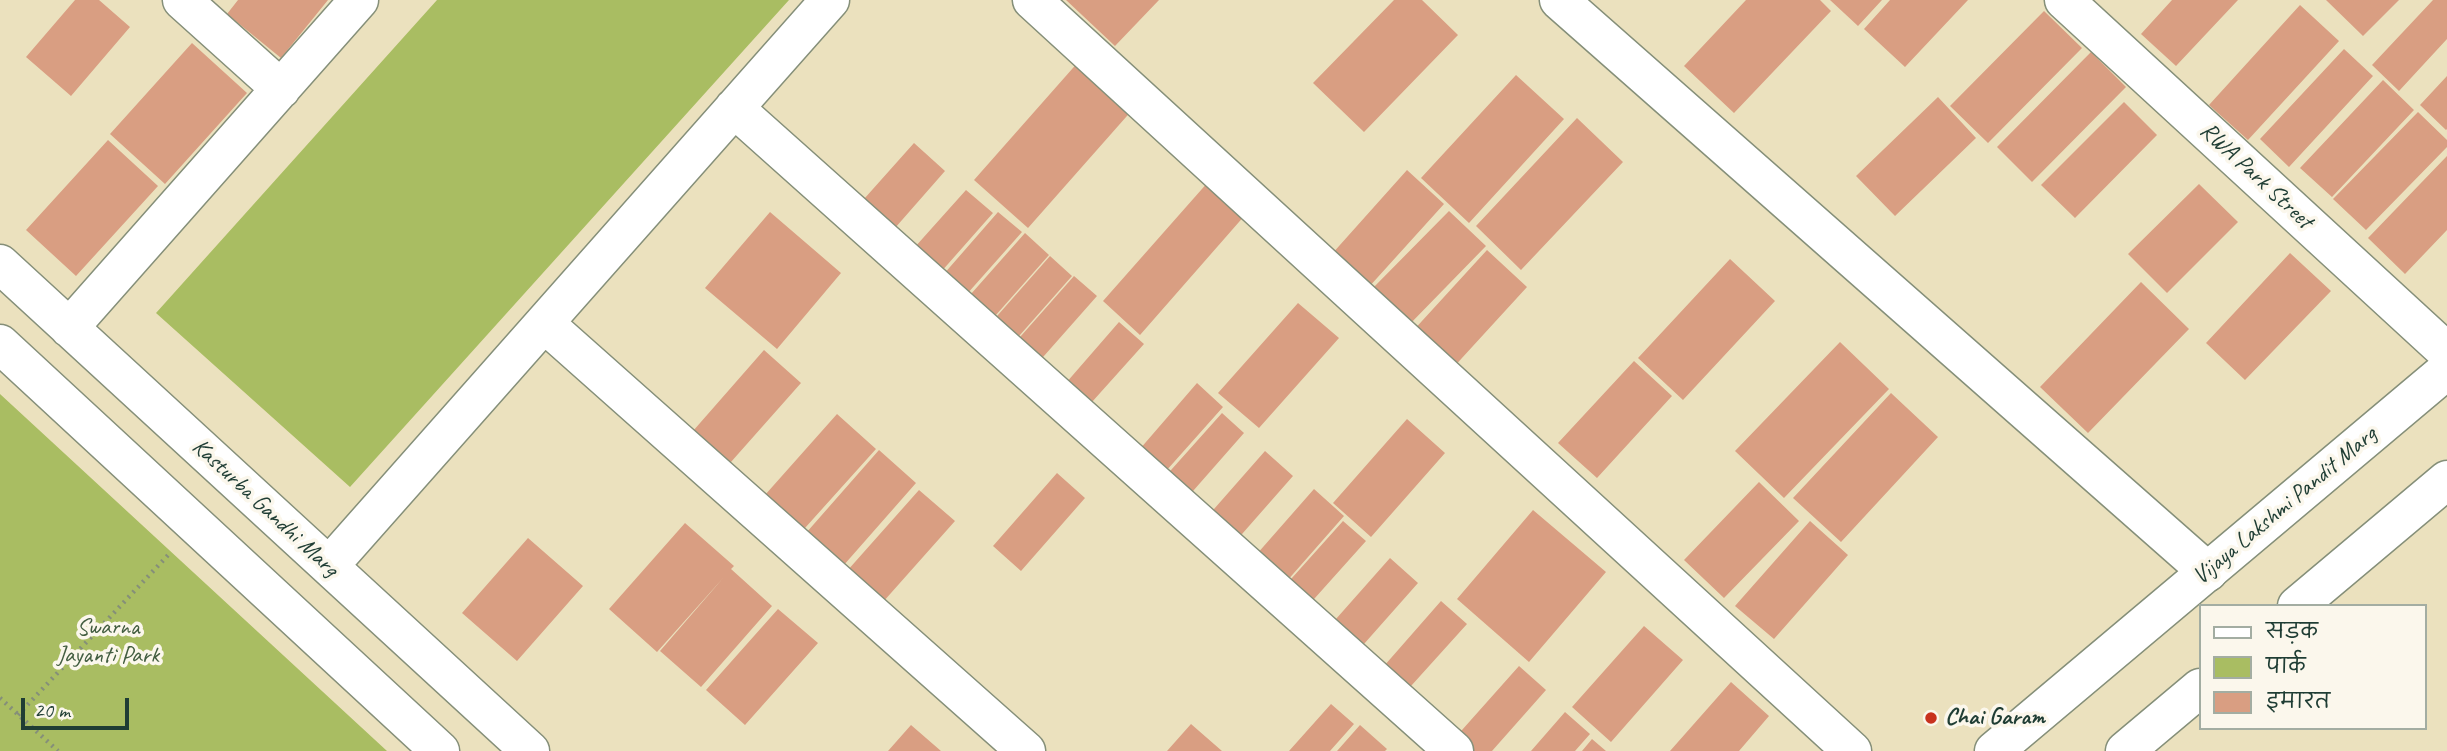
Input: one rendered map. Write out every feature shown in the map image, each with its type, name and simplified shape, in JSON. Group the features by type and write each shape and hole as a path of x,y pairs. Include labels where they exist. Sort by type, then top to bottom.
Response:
{"street":[{"path":"182,0 281,89"},
{"path":"69,328 359,0"},
{"path":"329,566 830,0"},
{"path":"1032,0 1852,751"},
{"path":"1559,0 2208,572"},
{"name":"RWA Park Street","path":"2064,0 2447,352"},
{"path":"734,108 1454,751"},
{"name":"Kasturba Gandhi Marg","path":"0,264 530,751"},
{"path":"544,323 1026,751"},
{"path":"0,344 440,751"},
{"name":"Vijaya Lakshmi Pandit Marg","path":"1994,751 2447,370"},
{"path":"2299,604 2447,480"},
{"path":"201,530 244,488"},
{"path":"2125,751 2198,690"}],"path":[{"path":"18,715 201,530"},
{"path":"0,698 58,751"}],"green space":[{"path":"437,0 789,0 350,487 156,313"},
{"name":"Swarna Jayanti Park","path":"0,394 387,751 0,751"}],"building":[{"path":"75,0 99,0 130,27 71,96 26,57"},
{"path":"238,0 328,0 281,58 227,14"},
{"path":"1066,0 1159,0 1115,46"},
{"path":"1394,0 1422,0 1458,35 1364,132 1313,83"},
{"path":"1746,0 1820,0 1831,11 1734,113 1684,66"},
{"path":"1830,0 1882,0 1858,26"},
{"path":"1890,0 1968,0 1905,67 1864,29"},
{"path":"2172,0 2238,0 2176,66 2141,34"},
{"path":"2326,0 2399,0 2363,36"},
{"path":"2433,0 2447,0 2447,39 2399,91 2372,65"},
{"path":"2300,5 2339,41 2248,140 2209,105"},
{"path":"2044,11 2082,48 1988,143 1950,106"},
{"path":"192,43 247,93 165,184 110,134"},
{"path":"2344,49 2373,76 2289,167 2260,139"},
{"path":"2091,52 2126,87 2032,182 1997,147"},
{"path":"1080,60 1134,108 1028,228 974,180"},
{"path":"1516,75 1564,119 1469,223 1421,178"},
{"path":"2447,76 2447,129 2446,130 2420,105"},
{"path":"2383,80 2414,110 2332,197 2300,168"},
{"path":"1938,97 1976,138 1895,216 1856,176"},
{"path":"2124,102 2157,135 2075,218 2041,185"},
{"path":"2418,112 2447,140 2447,147 2366,230 2333,199"},
{"path":"1577,118 1623,162 1521,270 1476,226"},
{"path":"108,140 158,186 76,276 26,230"},
{"path":"914,143 945,171 888,236 856,208"},
{"path":"2447,156 2447,230 2405,274 2368,238"},
{"path":"1407,170 1444,204 1368,288 1331,255"},
{"path":"1209,181 1246,214 1140,335 1103,301"},
{"path":"2199,184 2238,222 2167,293 2128,254"},
{"path":"966,190 993,213 933,281 906,257"},
{"path":"1449,211 1486,246 1407,327 1370,291"},
{"path":"770,212 841,273 777,349 705,288"},
{"path":"998,212 1022,232 959,303 936,283"},
{"path":"1025,233 1049,255 988,324 963,303"},
{"path":"1487,250 1527,287 1451,370 1411,333"},
{"path":"2290,253 2331,291 2245,380 2206,343"},
{"path":"1050,256 1072,276 1012,344 990,324"},
{"path":"1730,259 1775,301 1683,400 1638,358"},
{"path":"1074,276 1097,296 1036,365 1013,345"},
{"path":"2141,282 2189,329 2088,433 2040,387"},
{"path":"1298,303 1339,338 1259,428 1218,393"},
{"path":"1119,322 1144,344 1083,412 1059,391"},
{"path":"1840,342 1889,389 1784,498 1735,451"},
{"path":"764,350 801,383 723,471 686,439"},
{"path":"1634,361 1672,396 1597,478 1558,443"},
{"path":"1197,383 1223,407 1158,480 1133,457"},
{"path":"1891,393 1938,437 1841,542 1793,498"},
{"path":"1222,413 1244,433 1186,499 1163,479"},
{"path":"837,414 876,449 796,538 757,504"},
{"path":"1407,419 1445,453 1371,537 1333,503"},
{"path":"879,450 916,483 836,574 799,541"},
{"path":"1265,451 1293,476 1235,542 1207,517"},
{"path":"1057,473 1085,498 1021,571 993,546"},
{"path":"1759,482 1799,521 1724,598 1684,560"},
{"path":"1314,489 1344,516 1279,590 1249,563"},
{"path":"919,490 955,521 875,611 839,580"},
{"path":"1533,510 1606,572 1529,662 1457,599"},
{"path":"1343,521 1366,541 1306,608 1283,588"},
{"path":"1810,521 1848,555 1774,639 1735,606"},
{"path":"685,523 734,566 731,569 772,606 701,687 660,651 724,577 657,652 609,609"},
{"path":"528,538 583,586 517,661 462,613"},
{"path":"1390,558 1418,583 1356,653 1328,628"},
{"path":"1441,601 1467,624 1402,696 1377,674"},
{"path":"778,609 818,643 745,725 706,690"},
{"path":"1644,626 1683,660 1611,742 1572,707"},
{"path":"1519,666 1546,690 1492,751 1468,751 1454,739"},
{"path":"1731,682 1769,716 1739,751 1670,751"},
{"path":"1331,704 1354,724 1330,751 1289,751"},
{"path":"1565,712 1590,734 1575,751 1531,751"},
{"path":"1191,724 1222,751 1167,751"},
{"path":"911,725 941,751 888,751"},
{"path":"1360,725 1387,749 1337,751"},
{"path":"1592,739 1606,751 1582,751"}],"place":[{"name":"Chai Garam","path":"1931,718"}]}
